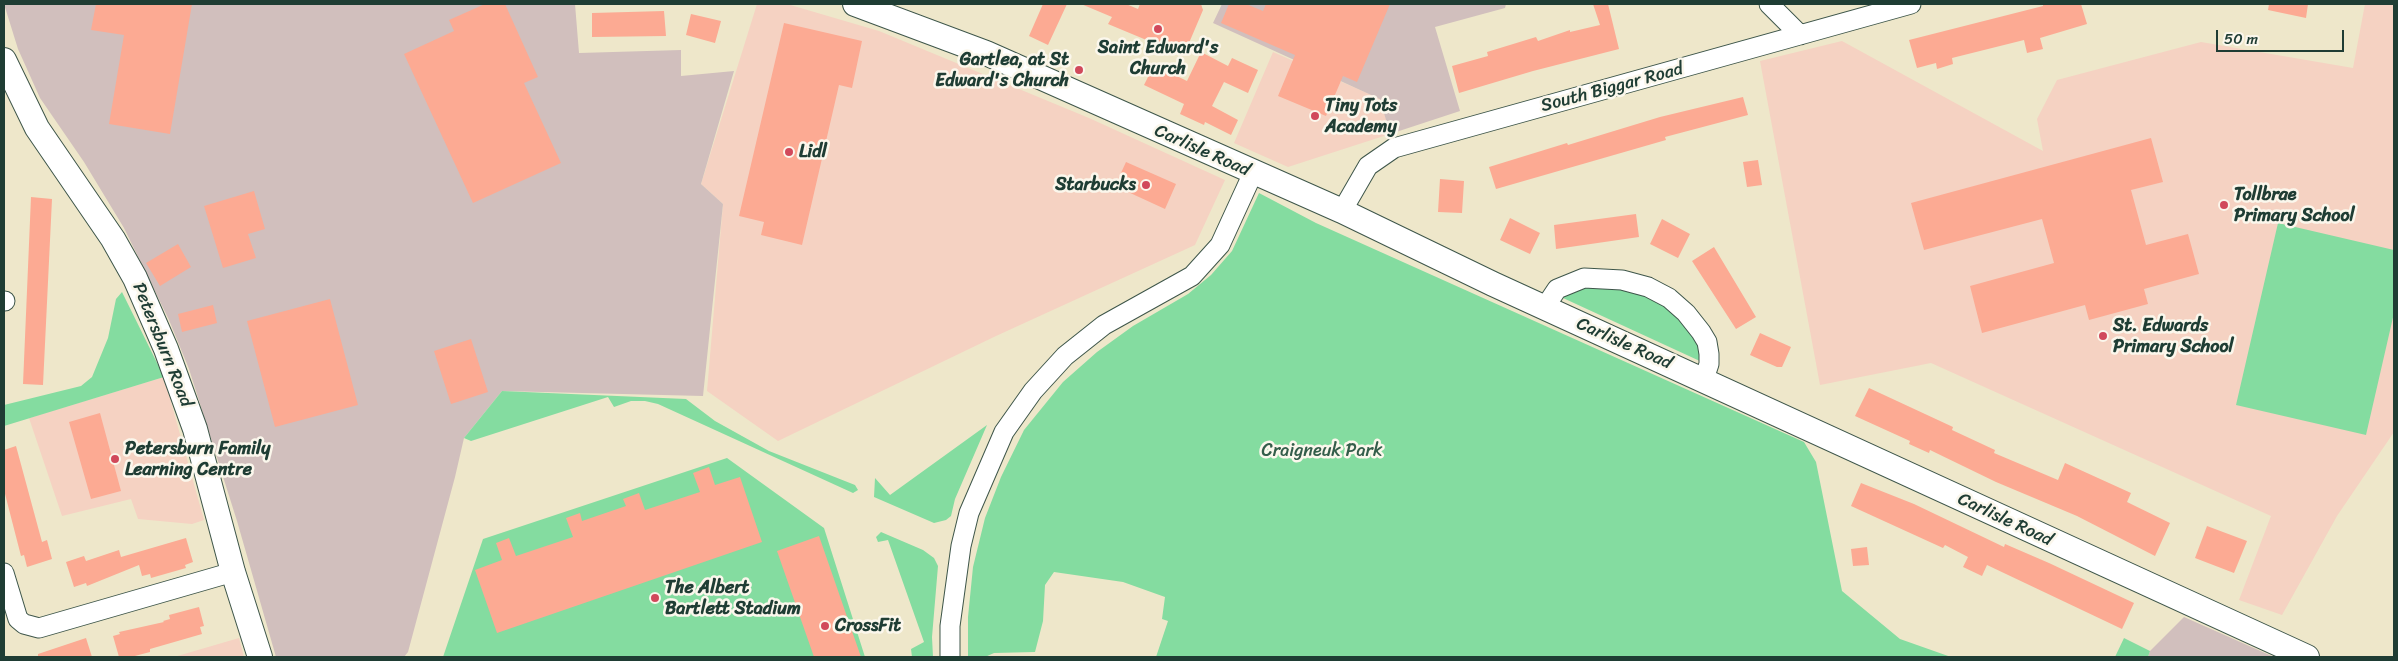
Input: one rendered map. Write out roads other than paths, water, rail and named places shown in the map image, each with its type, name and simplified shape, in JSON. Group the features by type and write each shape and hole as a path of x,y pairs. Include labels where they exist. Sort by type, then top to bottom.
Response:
{"main road":[{"name":"Carlisle Road","path":"855,4 986,53 1342,212 2308,657"},
{"name":"Petersburn Road","path":"4,60 9,86 113,239 134,278 166,349 195,429 233,572 260,657"}],"street":[{"path":"1768,4 1800,35"},
{"name":"South Biggar Road","path":"1342,212 1368,166 1394,148 1911,4"},
{"path":"950,657 950,626 961,546 969,514 1004,432 1033,391 1071,351 1104,325 1192,276 1220,244 1252,173"},
{"path":"1545,307 1557,289 1584,278 1622,280 1648,287 1669,298 1701,332 1707,342 1709,354 1709,364 1704,379"},
{"path":"4,573 9,612 24,624 39,628 233,572"}],"place":[{"name":"Saint Edward's Church","path":"1158,29"},
{"name":"Gartlea, at St Edward's Church","path":"1079,70"},
{"name":"Tiny Tots Academy","path":"1315,116"},
{"name":"Lidl","path":"789,152"},
{"name":"Starbucks","path":"1146,185"},
{"name":"Tollbrae Primary School","path":"2224,205"},
{"name":"St. Edwards Primary School","path":"2103,336"},
{"name":"Petersburn Family Learning Centre","path":"115,459"},
{"name":"The Albert Bartlett Stadium","path":"655,598"},
{"name":"CrossFit","path":"825,626"}],"park label":[{"name":"Craigneuk Park","path":"1322,451"}]}
